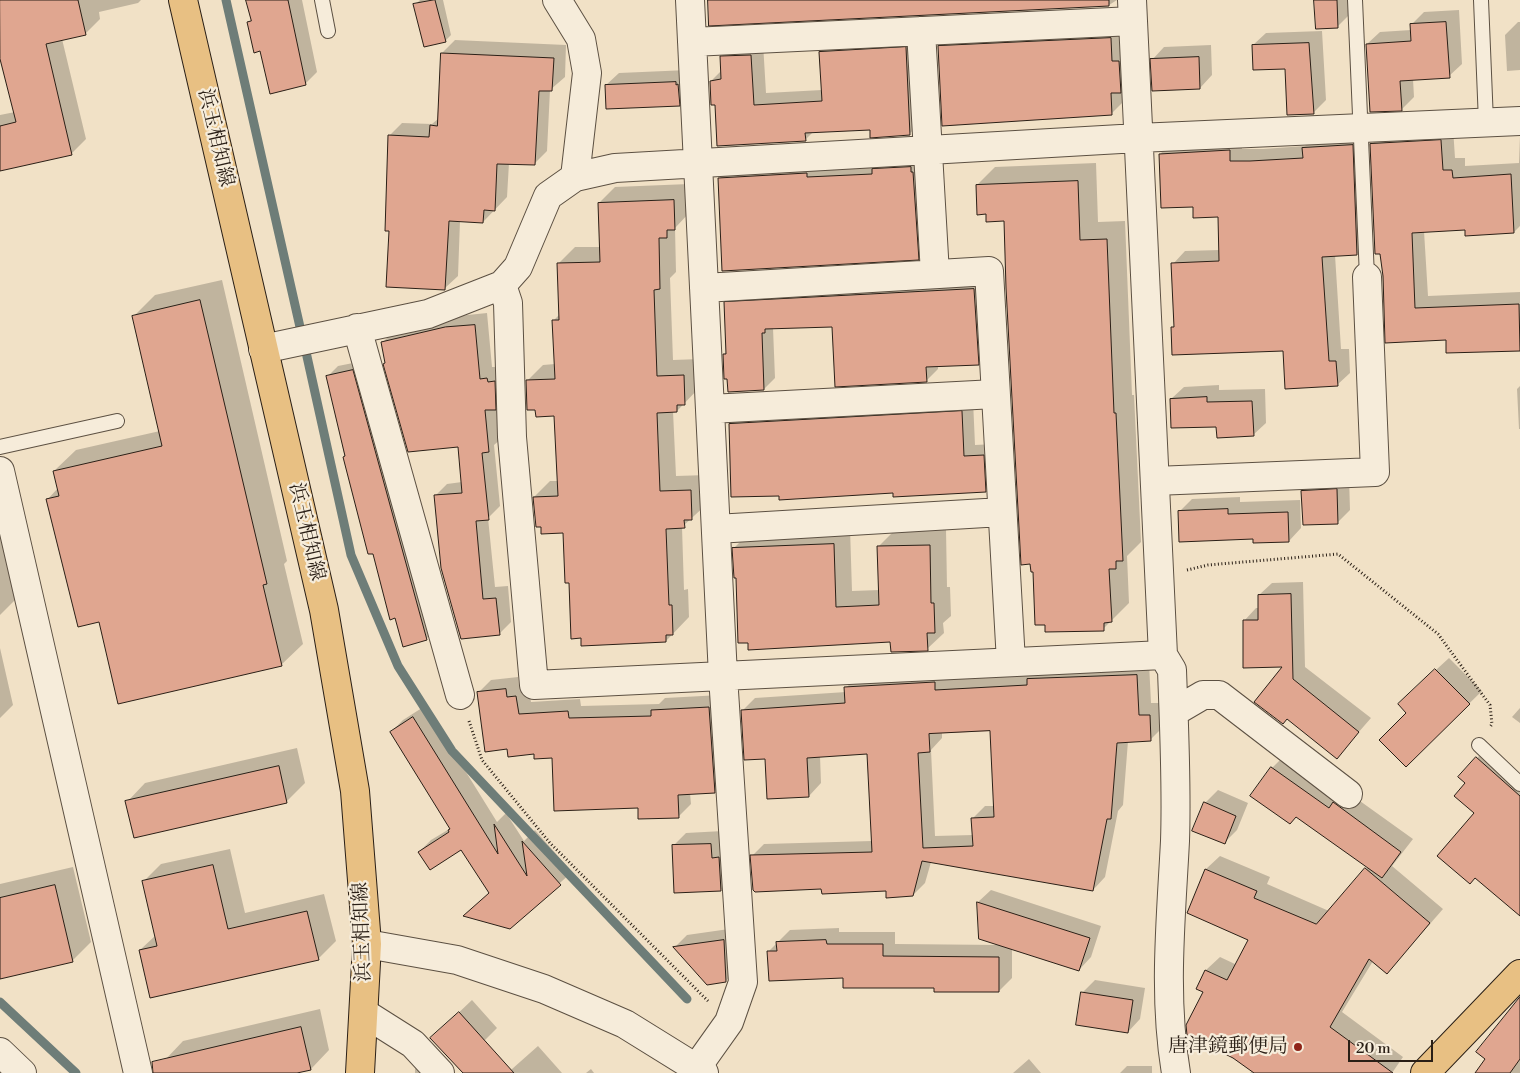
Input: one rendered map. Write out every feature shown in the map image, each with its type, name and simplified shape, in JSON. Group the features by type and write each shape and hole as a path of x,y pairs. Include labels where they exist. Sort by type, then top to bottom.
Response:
{"main road":[{"name":"浜玉相知線","path":"183,0 326,620 355,791 367,944 360,1073"},
{"path":"1425,1073 1520,974"}],"street":[{"path":"557,0 581,39 587,73 575,177"},
{"path":"367,944 457,960 544,989 625,1024 700,1070 729,1022 743,982 723,676 690,0"},
{"path":"692,42 921,31 1132,10 1163,655 1172,670 1174,712 1175,840 1168,940 1171,1044 1176,1073"},
{"path":"921,31 934,274"},
{"path":"262,349 428,314 502,285 518,267 548,196 575,177 615,168 1138,138 1520,120"},
{"path":"704,288 989,271 1010,662"},
{"path":"1155,481 1375,472 1367,277"},
{"path":"502,285 508,303 512,437 534,685 1163,655"},
{"path":"357,328 460,695"},
{"path":"710,409 996,394"},
{"path":"0,470 138,1073"},
{"path":"716,528 1002,512"},
{"path":"1174,712 1203,695 1219,695 1348,794"},
{"path":"364,1013 413,1044 440,1073"},
{"path":"0,1052 22,1073"}],"lane":[{"path":"322,0 328,31"},
{"path":"1355,0 1367,277"},
{"path":"1481,0 1486,122"},
{"path":"0,447 117,421"},
{"path":"1479,745 1520,784"}],"path":[{"path":"1159,576 1208,565 1338,554 1438,634 1444,642 1490,705 1492,724 1479,745"},
{"path":"460,695 482,760 550,843 729,1022"}],"building":[{"path":"0,0 78,0 86,35 46,44 72,155 0,171 0,126 16,122 0,59"},
{"path":"246,0 288,0 306,85 270,94 260,51 254,53 247,22 251,21"},
{"path":"435,0 446,42 424,47 413,4"},
{"path":"708,0 1109,0 1109,6 709,26"},
{"path":"1314,0 1337,0 1338,28 1316,29"},
{"path":"1446,22 1450,78 1400,81 1402,111 1370,112 1366,44 1411,41 1410,24"},
{"path":"1111,38 1112,61 1119,61 1121,93 1111,93 1112,115 942,126 938,46"},
{"path":"1309,43 1314,114 1287,115 1285,69 1253,70 1252,45"},
{"path":"906,47 910,135 870,138 870,130 805,133 806,141 717,146 715,105 711,105 710,81 721,79 720,56 751,55 754,105 822,101 819,52"},
{"path":"441,53 554,58 552,91 539,91 535,165 497,164 495,211 484,210 483,223 449,221 445,290 386,287 389,231 385,231 388,135 429,137 430,125 437,126"},
{"path":"1199,57 1200,89 1152,91 1150,59"},
{"path":"676,82 676,85 678,84 680,106 606,109 605,85"},
{"path":"1441,140 1443,170 1452,170 1453,178 1511,174 1514,233 1465,236 1465,230 1412,233 1415,308 1519,304 1520,351 1446,353 1446,340 1385,343 1383,276 1380,254 1375,254 1370,144"},
{"path":"1353,145 1357,255 1322,257 1329,361 1336,361 1338,386 1285,389 1283,351 1172,355 1171,327 1174,327 1171,263 1219,261 1218,217 1193,218 1193,207 1161,208 1159,154 1230,150 1230,161 1250,161 1303,158 1302,148"},
{"path":"911,167 911,172 913,172 919,260 722,271 718,178 807,173 807,177 872,174 872,169"},
{"path":"1078,181 1080,240 1107,239 1114,413 1116,413 1123,561 1116,561 1116,569 1109,569 1112,622 1104,623 1104,631 1045,632 1045,625 1035,625 1033,572 1031,572 1030,564 1021,565 1004,221 986,222 986,214 977,215 976,185"},
{"path":"674,200 675,230 667,230 667,238 659,238 660,289 654,290 657,376 684,375 685,405 677,405 677,412 657,413 660,491 691,490 692,520 684,520 685,528 666,529 669,605 672,605 673,635 666,635 666,642 581,646 581,638 571,639 569,583 565,583 563,533 541,534 541,527 536,527 533,497 558,496 554,416 536,417 535,410 527,410 526,380 555,379 552,320 559,320 557,263 600,262 598,203"},
{"path":"974,289 979,365 926,367 927,382 835,387 832,327 765,329 765,333 762,333 764,390 728,392 727,379 724,379 723,354 726,354 724,302"},
{"path":"200,300 267,584 263,585 282,666 118,704 99,622 78,627 46,499 59,496 53,471 162,446 132,316"},
{"path":"475,325 480,379 487,378 488,382 495,381 496,410 485,410 489,452 482,453 489,520 476,521 483,599 496,598 500,635 461,639 441,568 434,495 462,493 458,447 408,452 383,364 385,363 381,342 445,327"},
{"path":"353,370 427,640 403,647 395,618 390,620 373,554 368,554 343,457 345,456 326,376"},
{"path":"1207,397 1207,402 1252,401 1254,436 1217,438 1216,427 1171,428 1170,399"},
{"path":"962,411 964,456 984,455 986,492 893,497 893,493 779,500 779,496 731,497 729,424"},
{"path":"1337,489 1338,524 1303,525 1301,491"},
{"path":"1228,509 1228,514 1288,512 1289,542 1253,543 1253,539 1179,542 1178,511"},
{"path":"834,544 836,607 879,605 877,546 930,545 931,603 934,603 935,633 927,633 928,651 891,652 890,642 748,650 748,643 738,643 736,578 734,578 732,548"},
{"path":"1291,594 1293,679 1359,732 1337,759 1287,719 1283,724 1254,702 1282,667 1243,668 1243,620 1258,620 1258,595"},
{"path":"1435,669 1470,704 1406,767 1379,740 1406,713 1398,704"},
{"path":"1137,675 1139,715 1150,715 1151,741 1117,743 1111,819 1107,819 1093,891 922,861 913,896 886,898 886,891 822,894 821,889 755,892 753,890 750,855 872,852 867,754 807,758 809,797 767,799 765,759 744,760 741,710 845,703 844,687 935,682 935,690 1027,685 1027,679","holes":["990,731 994,817 971,818 973,846 923,848 918,753 930,752 929,734"]},
{"path":"506,689 507,697 516,696 519,714 568,711 569,718 651,716 651,710 709,707 715,793 678,795 679,818 638,819 638,808 554,811 552,758 534,759 534,754 508,757 507,749 485,752 477,692"},
{"path":"413,717 498,854 494,824 527,876 522,841 561,885 510,929 463,916 489,893 461,850 430,870 418,852 449,832 448,830 450,829 390,732"},
{"path":"1476,757 1520,796 1520,916 1475,878 1470,884 1437,856 1474,813 1454,796 1465,783 1458,777"},
{"path":"279,766 287,803 134,838 125,801"},
{"path":"1271,767 1329,808 1333,802 1401,852 1382,878 1296,817 1290,824 1250,796"},
{"path":"1204,802 1236,816 1225,844 1192,831"},
{"path":"711,844 712,858 719,857 721,891 674,893 672,845"},
{"path":"213,865 228,929 307,911 319,960 150,998 139,950 157,946 142,881"},
{"path":"1365,868 1430,923 1387,974 1369,959 1330,1027 1393,1073 1254,1073 1233,1058 1187,1035 1186,1025 1203,992 1196,989 1205,970 1227,980 1248,940 1187,913 1205,869 1257,891 1254,898 1316,924"},
{"path":"55,885 73,962 0,979 0,898"},
{"path":"977,902 1090,938 1079,971 979,939"},
{"path":"724,940 726,982 707,985 673,947"},
{"path":"826,940 827,944 883,944 883,956 999,957 999,992 934,992 934,988 843,988 843,978 769,981 767,951 777,951 776,942"},
{"path":"1081,992 1133,1000 1128,1033 1076,1025"},
{"path":"1520,997 1520,1059 1510,1073 1475,1073 1485,1059 1476,1052"},
{"path":"459,1012 514,1073 463,1073 430,1038"},
{"path":"301,1027 311,1070 297,1073 153,1073 152,1062"}],"waterway":[{"path":"226,0 300,327"},
{"path":"306,352 351,555 398,666 452,751 687,999"},
{"path":"0,1002 76,1073"}],"place":[{"name":"唐津鏡郵便局","path":"1298,1047"}]}
